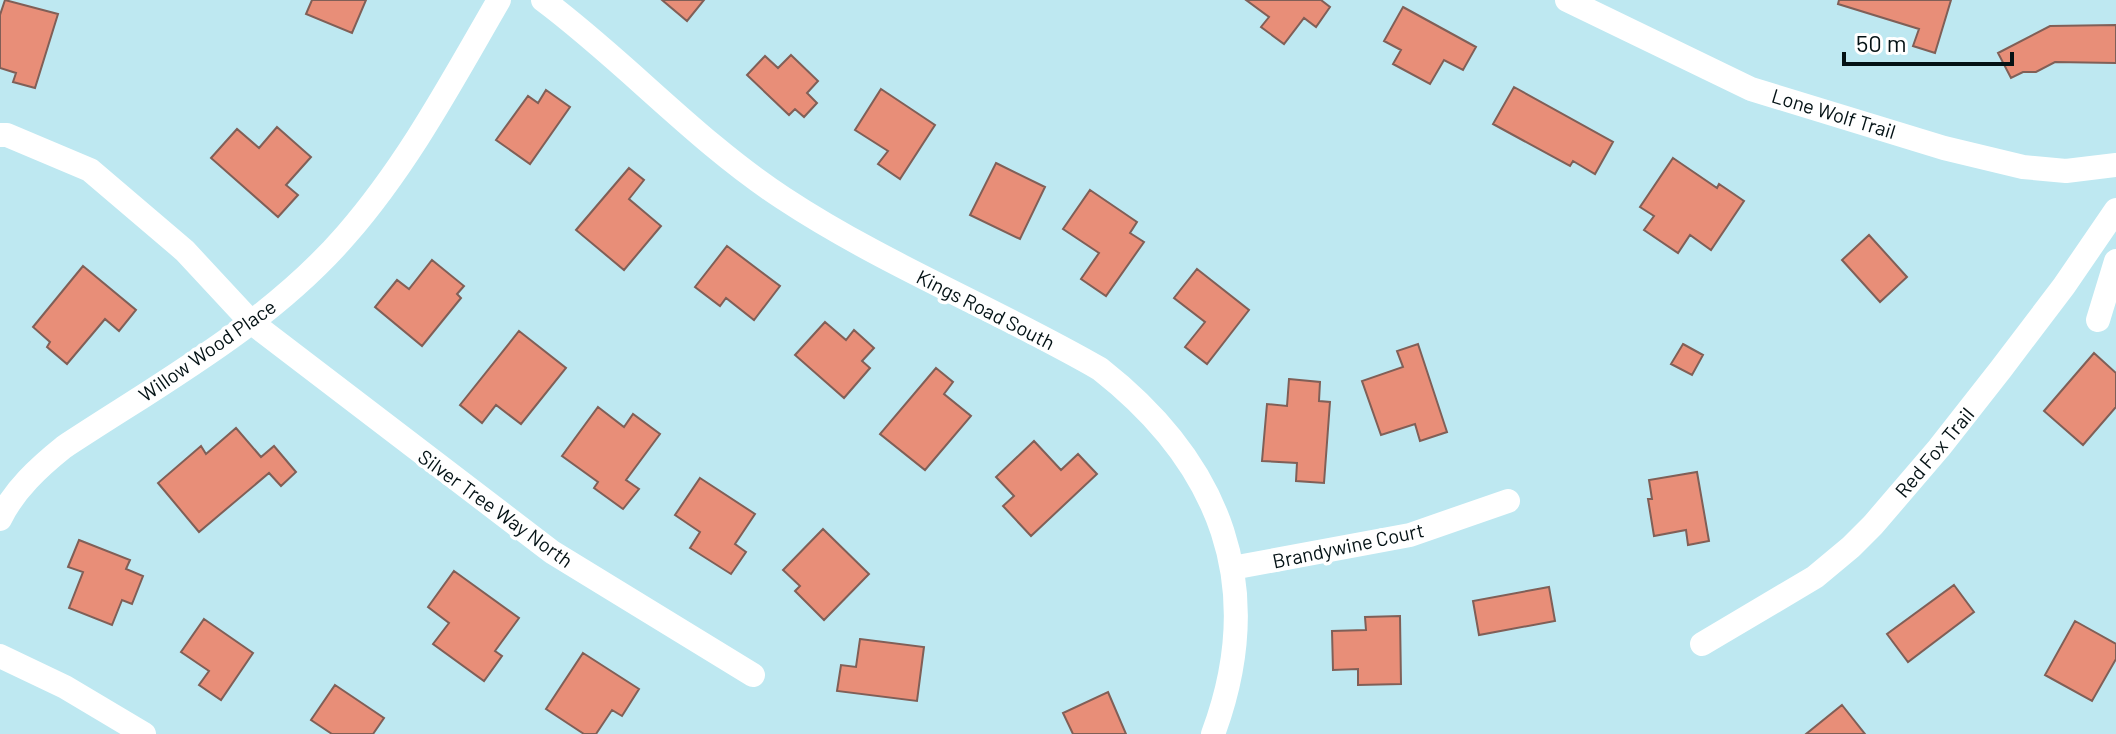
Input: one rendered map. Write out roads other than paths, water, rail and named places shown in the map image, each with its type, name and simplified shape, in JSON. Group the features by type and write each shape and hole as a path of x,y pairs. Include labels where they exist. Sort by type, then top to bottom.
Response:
{"street":[{"name":"Willow Wood Place","path":"0,519 21,487 53,456 251,322 345,237 388,185 415,144 499,0"},
{"name":"Kings Road South","path":"543,0 724,154 781,196 838,232 1100,369 1158,420 1201,482 1224,536 1232,568 1236,623 1233,661 1213,734"},
{"name":"Lone Wolf Trail","path":"1567,0 1751,89 1944,148 2023,167 2066,171 2116,165"},
{"name":"Silver Tree Way North","path":"0,135 7,135 90,170 185,251 251,322 552,552 753,675"},
{"name":"Red Fox Trail","path":"1702,644 1815,577 1873,525 2001,369 2064,286 2116,210"},
{"path":"2098,320 2116,261"},
{"name":"Brandywine Court","path":"1232,568 1410,535 1508,501"},
{"path":"0,656 65,687 144,734"}]}
